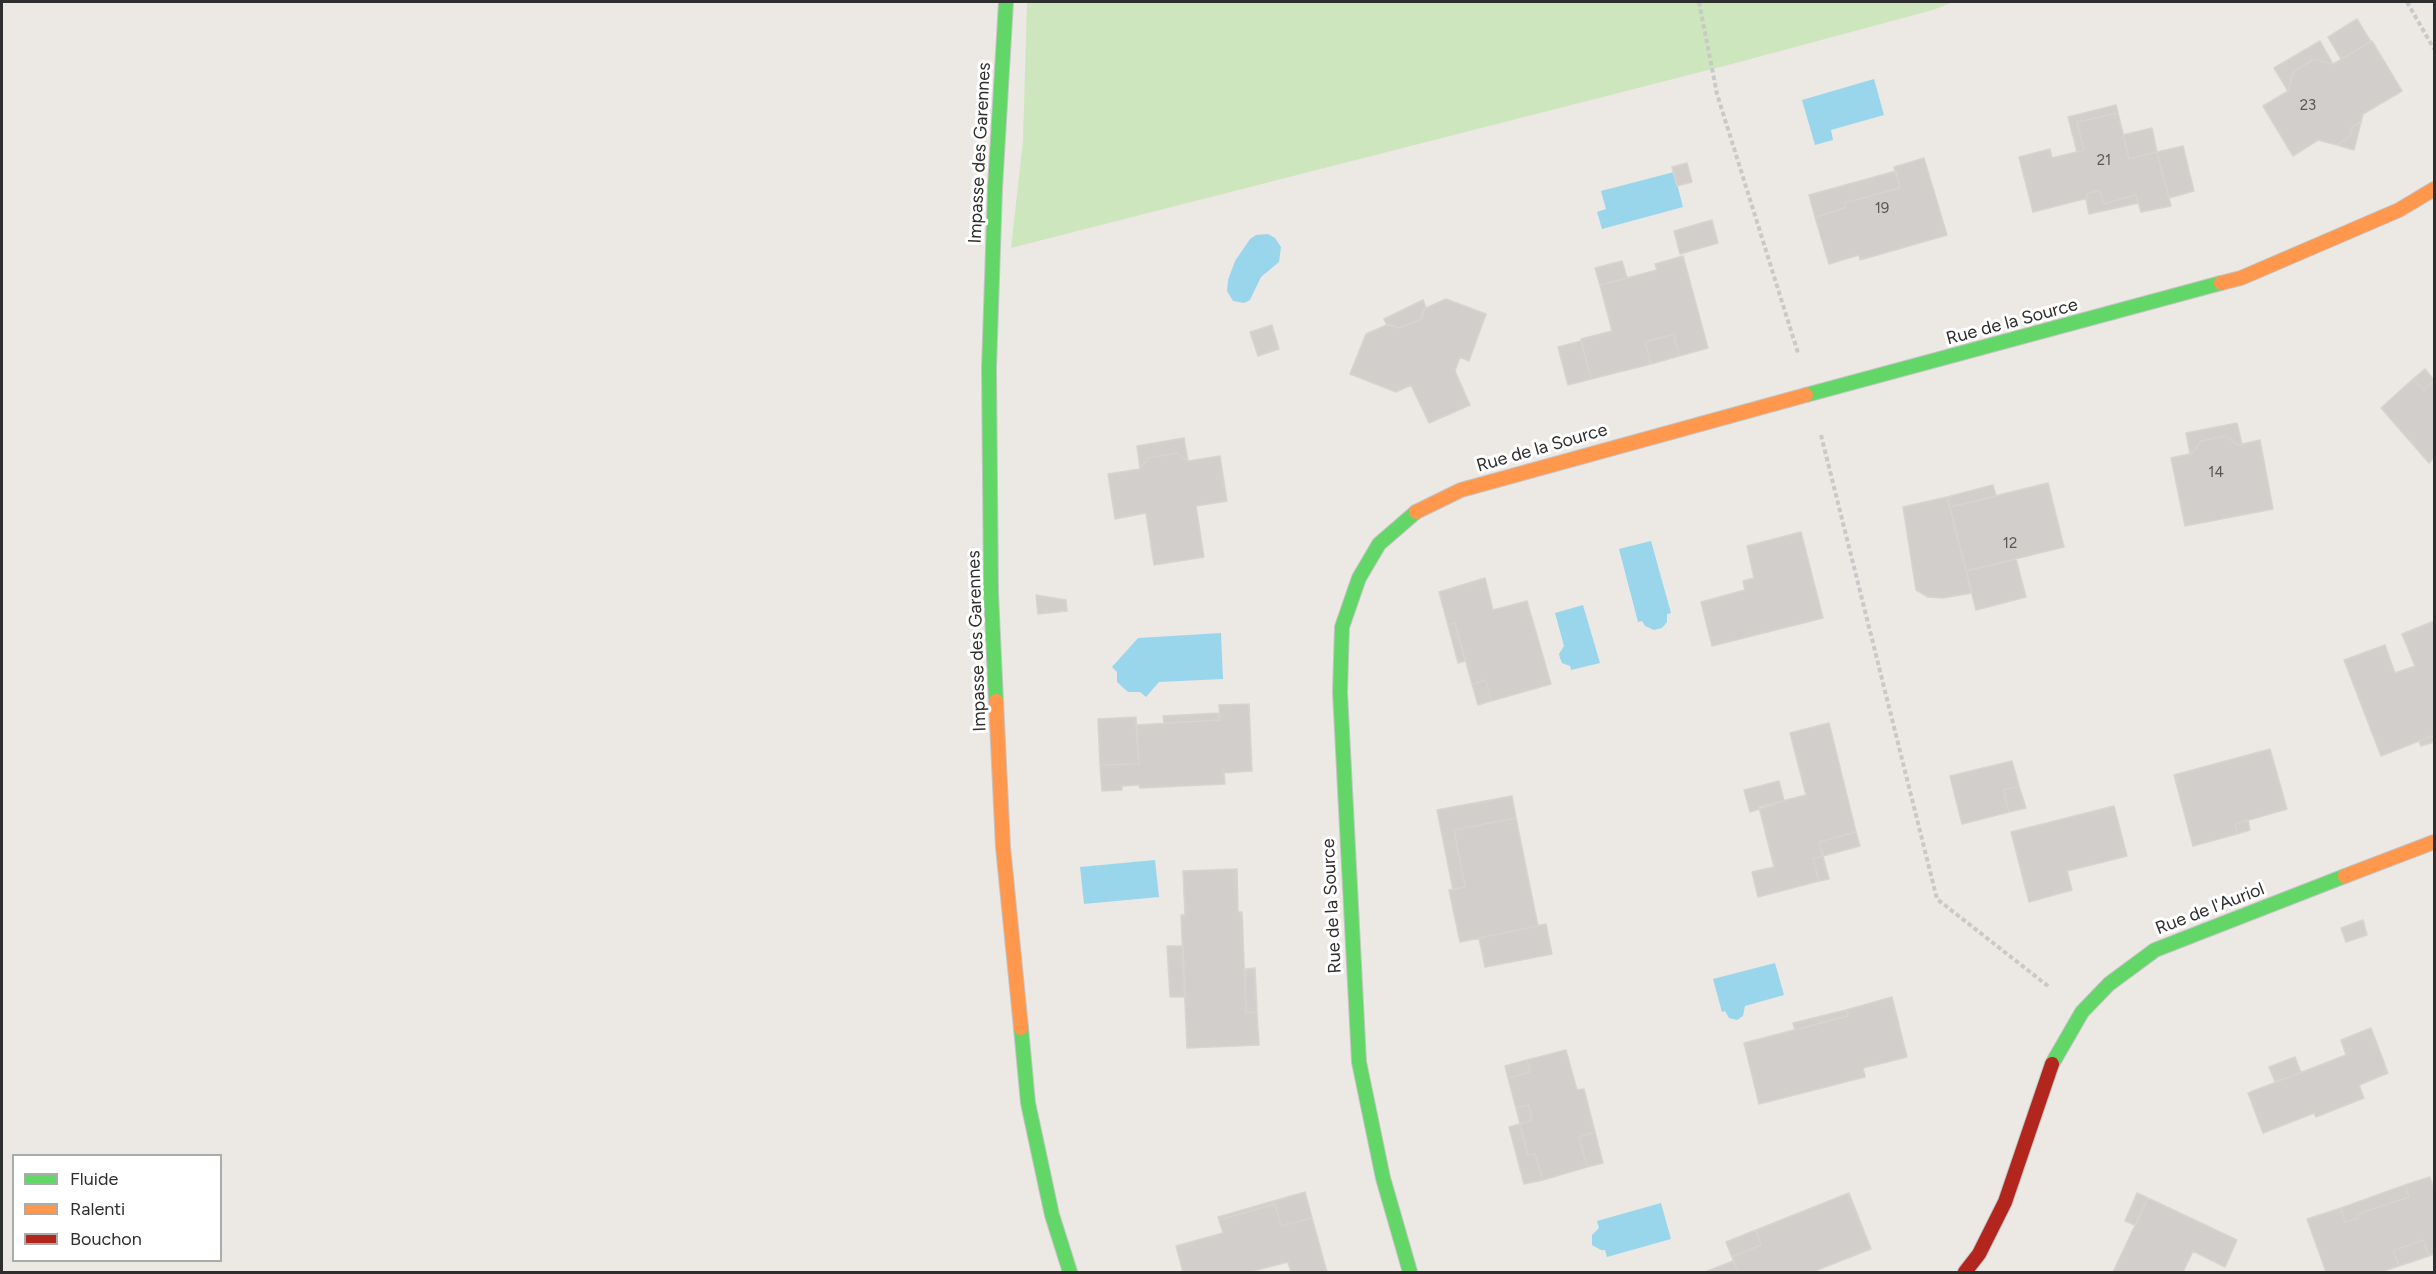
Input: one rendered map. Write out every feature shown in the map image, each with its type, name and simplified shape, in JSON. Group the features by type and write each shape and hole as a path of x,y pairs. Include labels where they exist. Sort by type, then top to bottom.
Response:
{"street":[{"name":"Impasse des Garennes","path":"1006,2 995,188 989,368 992,593 1002,836 1028,1103 1052,1215 1070,1272"},
{"name":"Rue de la Source","path":"1410,1272 1383,1178 1359,1062 1340,692 1342,627 1359,578 1379,544 1417,512 1461,490 1618,445 2241,278 2398,210 2434,189"},
{"name":"Rue de l'Auriol","path":"1965,1272 1979,1254 2005,1202 2053,1061 2082,1012 2109,984 2155,950 2434,842"}],"path":[{"path":"1699,2 1717,94 1811,394 1937,899 2082,1012"},
{"path":"2407,2 2434,50"}],"green space":[{"path":"1027,2 1953,2 1933,10 1732,64 1011,248 1023,141"}],"water":[{"path":"1874,79 1884,115 1831,130 1833,140 1815,145 1802,100"},
{"path":"1674,172 1683,207 1602,229 1597,212 1606,209 1601,191"},
{"path":"1268,234 1275,238 1281,247 1279,262 1261,277 1250,300 1244,303 1233,301 1227,291 1228,280 1235,261 1250,239 1256,235"},
{"path":"1651,541 1671,613 1667,614 1667,622 1662,628 1654,630 1645,626 1642,621 1638,622 1619,549"},
{"path":"1583,605 1600,663 1571,670 1570,666 1562,663 1560,658 1559,654 1564,646 1555,613"},
{"path":"1221,633 1223,679 1159,682 1146,697 1140,692 1128,692 1117,682 1117,672 1112,667 1138,638"},
{"path":"1155,860 1159,897 1084,904 1080,867"},
{"path":"1775,963 1784,995 1745,1006 1743,1016 1737,1020 1729,1018 1725,1011 1722,1012 1713,979"},
{"path":"1661,1203 1671,1239 1607,1257 1605,1250 1592,1245 1592,1235 1599,1228 1597,1221"}],"building":[{"path":"2357,19 2371,42 2341,59 2328,37"},
{"path":"2320,41 2333,64 2314,59 2293,72 2288,91 2274,68"},
{"path":"2372,41 2402,91 2363,114 2361,122 2352,127 2350,137 2337,145 2318,140 2293,156 2263,106 2288,91 2293,72 2314,59 2333,64"},
{"path":"2116,105 2118,113 2077,122 2084,150 2077,152 2068,117"},
{"path":"2118,113 2129,159 2157,152 2171,206 2141,212 2136,195 2103,204 2100,190 2087,194 2088,198 2033,212 2019,157 2050,149 2052,158 2084,150 2077,122"},
{"path":"2361,122 2354,150 2337,145 2350,137 2352,127"},
{"path":"2152,128 2157,152 2129,159 2123,135"},
{"path":"2183,146 2194,191 2169,198 2157,152"},
{"path":"1924,158 1947,235 1860,260 1859,255 1829,264 1815,217 1845,208 1844,203 1900,188 1894,167"},
{"path":"1687,163 1692,182 1677,186 1672,167"},
{"path":"1896,171 1900,188 1844,203 1845,208 1815,217 1809,195"},
{"path":"2100,190 2103,204 2136,195 2138,203 2089,214 2087,194"},
{"path":"1712,220 1718,243 1680,254 1674,231"},
{"path":"1683,256 1708,348 1679,356 1674,334 1645,342 1651,364 1591,379 1581,339 1612,331 1600,285 1657,270 1655,264"},
{"path":"1622,261 1627,278 1600,285 1595,268"},
{"path":"1446,299 1486,314 1469,361 1460,357 1455,371 1470,405 1429,423 1411,385 1396,392 1350,374 1366,334 1389,324 1399,328 1420,320 1424,309"},
{"path":"1423,300 1426,308 1420,320 1399,328 1387,325 1384,319"},
{"path":"1272,325 1279,349 1258,356 1250,332"},
{"path":"1674,334 1679,356 1651,364 1645,342"},
{"path":"1581,341 1591,379 1568,385 1558,347"},
{"path":"2425,369 2434,380 2424,390 2413,379"},
{"path":"2413,379 2424,390 2434,380 2434,458 2429,463 2381,408"},
{"path":"2237,423 2242,444 2238,445 2226,436 2201,441 2190,454 2186,433"},
{"path":"2226,436 2238,445 2260,440 2273,509 2185,526 2171,458 2193,453 2201,441"},
{"path":"1184,438 1188,461 1177,453 1148,458 1140,469 1137,446"},
{"path":"1177,453 1188,461 1220,456 1227,501 1196,506 1204,557 1154,565 1146,513 1115,519 1108,474 1140,469 1148,458"},
{"path":"2048,483 2064,547 1966,571 1950,507"},
{"path":"1993,485 1996,496 1950,507 1947,497"},
{"path":"1947,497 1972,593 1943,598 1928,597 1916,590 1903,507"},
{"path":"1801,532 1823,618 1712,646 1701,602 1745,590 1743,581 1754,578 1747,546"},
{"path":"2016,559 2026,597 1976,610 1966,571"},
{"path":"1485,578 1493,610 1527,601 1551,684 1491,701 1486,680 1472,684 1455,623 1448,625 1439,592"},
{"path":"1036,595 1066,600 1067,611 1038,614"},
{"path":"2434,621 2434,735 2381,756 2344,660 2385,645 2395,673 2415,666 2402,634"},
{"path":"1455,623 1465,661 1458,663 1448,625"},
{"path":"1486,680 1491,701 1478,705 1472,684"},
{"path":"1249,704 1252,771 1224,773 1225,784 1140,788 1139,785 1122,786 1122,790 1102,791 1100,765 1139,764 1136,725 1220,720 1219,705"},
{"path":"1219,713 1220,720 1164,723 1163,716"},
{"path":"1136,717 1139,764 1100,765 1098,719"},
{"path":"1829,723 1856,832 1819,842 1823,856 1813,859 1819,881 1758,897 1752,872 1774,867 1759,807 1806,795 1790,733"},
{"path":"2433,736 2434,742 2421,746 2419,741"},
{"path":"2270,749 2287,809 2235,824 2237,834 2193,846 2174,775"},
{"path":"2012,761 2019,786 2003,790 2009,812 1962,824 1950,776"},
{"path":"1779,781 1784,801 1750,812 1744,790"},
{"path":"2019,786 2026,808 2009,812 2003,790"},
{"path":"1512,796 1516,818 1454,830 1465,887 1453,890 1437,810"},
{"path":"2114,806 2127,856 2067,871 2072,890 2029,902 2011,832"},
{"path":"1516,818 1538,926 1460,942 1449,890 1465,887 1454,830"},
{"path":"2248,820 2250,830 2237,834 2235,824"},
{"path":"1856,832 1860,846 1823,856 1819,842"},
{"path":"1823,856 1829,879 1819,881 1813,859"},
{"path":"1237,869 1238,912 1242,912 1246,1013 1257,1012 1259,1045 1187,1048 1181,915 1185,915 1183,871"},
{"path":"2363,920 2367,935 2346,942 2341,928"},
{"path":"1546,924 1552,954 1485,967 1479,938"},
{"path":"1167,946 1183,946 1185,997 1170,997"},
{"path":"1255,968 1257,1012 1246,1013 1245,969"},
{"path":"1892,997 1907,1057 1863,1068 1865,1077 1759,1104 1744,1043 1848,1016 1846,1010"},
{"path":"1846,1010 1848,1016 1795,1030 1793,1023"},
{"path":"2371,1028 2388,1073 2359,1085 2364,1098 2316,1117 2314,1113 2263,1133 2248,1093 2346,1055 2341,1040"},
{"path":"1566,1050 1577,1090 1584,1089 1595,1132 1579,1137 1587,1167 1543,1180 1535,1154 1528,1155 1520,1124 1532,1120 1529,1105 1516,1108 1508,1078 1530,1072 1527,1060"},
{"path":"2295,1057 2301,1073 2275,1082 2269,1067"},
{"path":"1527,1060 1530,1072 1508,1078 1505,1066"},
{"path":"1529,1105 1532,1120 1520,1124 1516,1108"},
{"path":"1520,1124 1528,1155 1535,1154 1543,1180 1524,1184 1509,1127"},
{"path":"1595,1132 1603,1163 1587,1167 1579,1137"},
{"path":"2430,1177 2434,1191 2434,1254 2429,1256 2423,1240 2393,1251 2399,1266 2380,1272 2326,1272 2307,1219 2341,1208 2345,1222 2358,1218 2357,1214 2409,1197 2405,1185"},
{"path":"2405,1185 2409,1197 2357,1214 2358,1218 2345,1222 2341,1208"},
{"path":"1305,1192 1312,1218 1281,1226 1275,1204 1219,1220 1218,1217"},
{"path":"1849,1193 1871,1249 1812,1272 1738,1272 1732,1257 1761,1245 1756,1230"},
{"path":"2137,1193 2148,1198 2135,1225 2125,1221"},
{"path":"2148,1198 2237,1240 2225,1267 2193,1251 2183,1272 2113,1272"},
{"path":"1275,1204 1281,1226 1312,1218 1327,1272 1291,1272 1288,1262 1249,1272 1183,1272 1176,1246 1223,1233 1219,1220"},
{"path":"1756,1230 1761,1245 1732,1257 1726,1242"},
{"path":"2423,1240 2429,1256 2399,1266 2393,1251"},
{"path":"1733,1261 1738,1272 1705,1272"}],"traffic: fast":[{"path":"996,701 991,593 989,368 995,188 1006,2"},
{"path":"1806,395 2221,283"},
{"path":"1410,1272 1383,1178 1359,1062 1340,692 1342,627 1359,578 1379,544 1416,512"},
{"path":"2052,1064 2082,1012 2109,984 2155,950 2345,876"},
{"path":"1021,1028 1028,1103 1052,1215 1070,1272"}],"traffic: slow":[{"path":"2221,283 2241,278 2399,210 2434,189"},
{"path":"1416,512 1461,490 1806,395"},
{"path":"996,701 1003,847 1021,1028"},
{"path":"2345,876 2434,842"}],"traffic: jam":[{"path":"1965,1272 1979,1254 2005,1202 2052,1064"}]}
